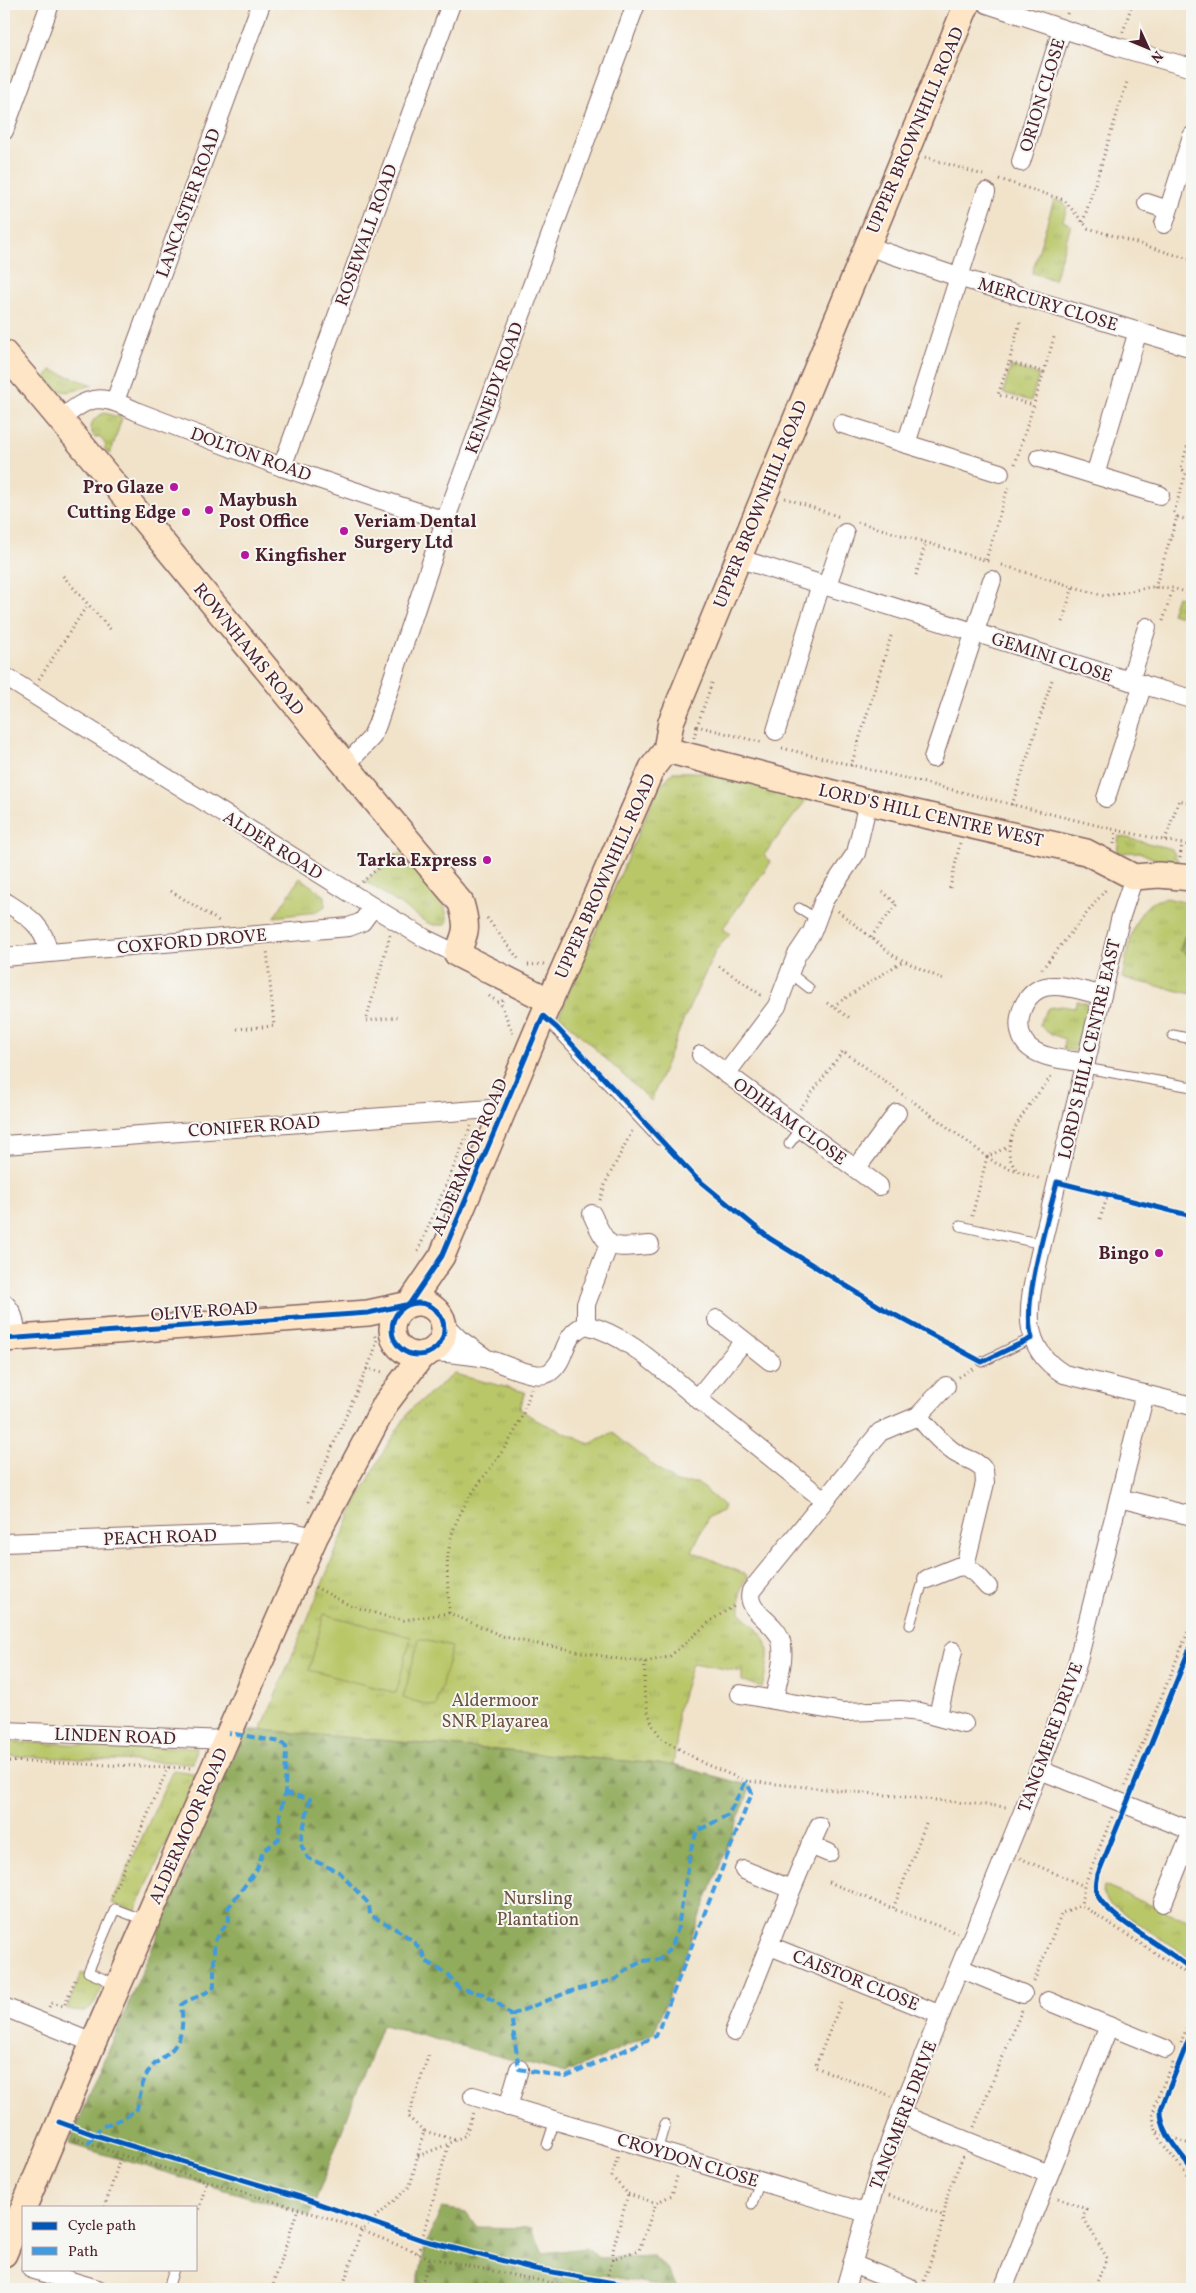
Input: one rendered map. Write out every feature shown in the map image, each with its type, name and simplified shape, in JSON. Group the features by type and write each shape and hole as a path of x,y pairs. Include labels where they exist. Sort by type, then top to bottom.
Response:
{"street":[{"path":"4,131 50,4"},
{"name":"LANCASTER ROAD","path":"115,401 261,4"},
{"name":"ROSEWALL ROAD","path":"282,466 451,4"},
{"name":"KENNEDY ROAD","path":"345,766 367,743 377,725 445,521 636,4"},
{"name":"UPPER BROWNHILL ROAD","path":"547,1008 652,768 666,750 670,722 967,4"},
{"name":"ORION CLOSE","path":"987,4 1118,47 1192,68"},
{"name":"ORION CLOSE","path":"1022,162 1062,29"},
{"path":"1147,203 1166,217 1192,136"},
{"name":"MERCURY CLOSE","path":"906,444 986,192"},
{"name":"MERCURY CLOSE","path":"867,246 958,277 1192,348"},
{"name":"MERCURY CLOSE","path":"1095,475 1138,331"},
{"name":"ROWNHAMS ROAD","path":"4,353 62,419 345,766 462,906"},
{"name":"DOLTON ROAD","path":"62,419 77,405 89,400 115,401 138,412 282,466 445,521"},
{"path":"842,424 1008,474"},
{"path":"1039,458 1160,496"},
{"path":"772,740 824,584 845,533"},
{"name":"GEMINI CLOSE","path":"737,558 1136,682"},
{"name":"GEMINI CLOSE","path":"933,758 992,580"},
{"name":"GEMINI CLOSE","path":"1106,798 1136,682 1147,627"},
{"name":"ALDER ROAD","path":"4,676 373,908 457,954 547,1008"},
{"path":"1136,682 1192,699"},
{"name":"LORD'S HILL CENTRE WEST","path":"666,750 868,802 1086,852 1134,877"},
{"path":"726,1074 777,1006 800,949 812,932 824,900 856,853 868,802"},
{"path":"1134,877 1159,875 1186,869"},
{"name":"LORD'S HILL CENTRE EAST","path":"1134,877 1120,916 1042,1244 1029,1317 1032,1338 1041,1355 1048,1363 1064,1374 1192,1406"},
{"path":"4,901 36,922 47,939 48,953"},
{"path":"457,954 463,940 467,922 462,906"},
{"name":"COXFORD DROVE","path":"4,957 349,927 362,922 373,908"},
{"path":"1085,1065 1041,1054 1024,1043 1020,1022 1022,1008 1028,997 1038,989 1047,986 1102,995"},
{"name":"ALDERMOOR ROAD","path":"407,1304 442,1256 547,1008"},
{"name":"ODIHAM CLOSE","path":"701,1055 879,1186"},
{"name":"CONIFER ROAD","path":"4,1145 504,1108"},
{"path":"856,1169 897,1113"},
{"path":"592,1214 602,1238 609,1244 619,1247 650,1245"},
{"path":"586,1325 586,1304 609,1244"},
{"name":"ALDERMOOR ROAD","path":"442,1256 439,1292 442,1320"},
{"path":"4,1303 11,1309 14,1317 10,1339"},
{"path":"407,1304 428,1304 459,1339 485,1358"},
{"name":"OLIVE ROAD","path":"10,1339 383,1329 407,1304"},
{"path":"717,1319 770,1361"},
{"path":"427,1353 442,1340 442,1320"},
{"path":"383,1329 405,1352 485,1358 535,1374 548,1373 554,1368 574,1332 586,1325"},
{"path":"586,1325 609,1334 628,1345 824,1500"},
{"name":"ALDERMOOR ROAD","path":"383,1329 386,1403"},
{"path":"698,1399 744,1341"},
{"name":"ALDERMOOR ROAD","path":"24,2206 147,1921 214,1740 296,1578 304,1534 386,1403 427,1353"},
{"path":"774,1700 782,1644 777,1631 755,1609 750,1601 751,1591 880,1432 918,1416 946,1386"},
{"name":"TANGMERE DRIVE","path":"845,2289 874,2189 903,2108 1040,1770 1073,1680 1144,1394"},
{"path":"918,1416 935,1436 954,1452 977,1463 984,1470 985,1483 965,1566"},
{"path":"1119,1498 1192,1516"},
{"name":"PEACH ROAD","path":"4,1543 304,1534"},
{"path":"927,1578 965,1566"},
{"path":"965,1566 976,1574 988,1587"},
{"path":"938,1715 952,1651"},
{"path":"740,1694 843,1712 901,1710 938,1715 964,1724"},
{"name":"LINDEN ROAD","path":"4,1731 214,1740"},
{"path":"1040,1770 1192,1831 1163,1904"},
{"name":"CAISTOR CLOSE","path":"734,2032 770,1946 791,1889 819,1826"},
{"path":"810,1845 829,1853"},
{"path":"744,1870 791,1889"},
{"name":"CAISTOR CLOSE","path":"770,1946 941,2015"},
{"path":"960,1968 1027,1995"},
{"path":"1048,2001 1165,2049"},
{"path":"4,2006 93,2043"},
{"path":"1004,2289 1109,2026"},
{"path":"508,2107 519,2069"},
{"name":"CROYDON CLOSE","path":"475,2097 867,2213"},
{"path":"903,2108 968,2141 1049,2174"},
{"name":"ALDERMOOR ROAD","path":"4,2254 22,2211"},
{"path":"4,2259 22,2266"},
{"path":"852,2264 916,2285"},
{"path":"34,2270 95,2289"}],"lane":[{"path":"799,908 816,919"},
{"path":"790,973 809,988"},
{"path":"547,1008 563,1034 659,1140"},
{"path":"1173,1035 1192,1039"},
{"path":"1085,1065 1192,1086"},
{"path":"789,1144 801,1129"},
{"path":"965,1227 1042,1244"},
{"path":"982,1362 1032,1338"},
{"path":"910,1625 922,1585 927,1578"},
{"path":"119,1985 88,1972 115,1909 147,1921"},
{"path":"547,2145 555,2120"},
{"path":"657,2151 665,2124"},
{"path":"752,2204 760,2181"},
{"path":"168,2289 174,2270"}],"path":[{"path":"1118,47 1132,4"},
{"path":"1083,222 1127,82"},
{"path":"926,148 922,156 1064,200 1088,228 1192,260"},
{"path":"1020,322 998,395 1033,405"},
{"path":"986,560 1008,474 1033,405 1055,334"},
{"path":"1008,362 1044,372"},
{"path":"1192,430 1181,468 1186,474 1174,512 1177,517 1192,521"},
{"path":"785,489 782,498 1104,596 1133,589 1155,588 1173,588 1192,594"},
{"path":"1155,588 1177,517"},
{"path":"916,575 926,542"},
{"path":"63,576 111,630"},
{"path":"1062,622 1073,587"},
{"path":"30,692 88,604"},
{"path":"852,766 892,633"},
{"path":"1012,805 1052,680"},
{"path":"712,681 697,726 772,740 852,766 1116,830 1192,846"},
{"path":"1165,840 1179,800 1192,804"},
{"path":"950,888 964,823"},
{"path":"1114,850 1116,830"},
{"path":"352,894 364,880 409,842"},
{"path":"1182,843 1186,869"},
{"path":"1041,970 1106,888"},
{"path":"171,891 243,936"},
{"path":"871,936 897,904 883,892"},
{"path":"824,900 894,956 946,981"},
{"path":"462,906 477,907 522,963"},
{"path":"394,920 366,1020 398,1017"},
{"path":"237,1029 274,1026 266,934"},
{"path":"833,1006 904,961"},
{"path":"719,966 777,1006"},
{"path":"827,1003 850,1018"},
{"path":"1017,1171 1011,1164 1007,1152 1015,1127 1062,1058"},
{"path":"415,1259 478,1110"},
{"path":"592,1214 597,1210 606,1182 639,1118"},
{"path":"965,1227 987,1157 1008,1146"},
{"path":"1099,1193 1115,1196"},
{"path":"1100,1219 1108,1195"},
{"path":"304,1534 297,1519 306,1506 373,1355 377,1340 371,1328 383,1329"},
{"path":"946,1386 982,1362"},
{"path":"449,1614 447,1578 449,1547 461,1514 479,1481 516,1430 522,1417 535,1374"},
{"path":"296,1578 349,1604 391,1618 404,1620 449,1614 502,1636 522,1641 645,1662 669,1657 713,1619 727,1610 750,1601"},
{"path":"1186,1658 1191,1650 1192,1642"},
{"path":"1182,1646 1191,1650"},
{"path":"645,1662 644,1690 648,1712 662,1738 705,1764 746,1782 1024,1809"},
{"path":"4,1762 196,1768 214,1740"},
{"path":"110,1899 169,1766"},
{"path":"892,1909 926,1823"},
{"path":"1007,1852 1084,1886"},
{"path":"829,1882 971,1940"},
{"path":"916,2285 944,2216 948,2192 1062,1912 1081,1905"},
{"path":"64,2006 79,1970"},
{"path":"1186,1973 1192,1970"},
{"path":"841,2003 816,2067 903,2108"},
{"path":"1192,2014 1154,2111 1157,2132 1192,2180"},
{"path":"1172,2083 1192,2031"},
{"path":"429,2054 408,2117 424,2131 456,2140"},
{"path":"418,2156 466,2135 475,2097"},
{"path":"1163,2127 1178,2149"},
{"path":"56,2130 121,2155 298,2208 430,2258 580,2289"},
{"path":"342,2289 362,2231 410,2186 424,2131"},
{"path":"1157,2132 1192,2145"},
{"path":"622,2140 612,2177 628,2194 656,2203"},
{"path":"418,2254 450,2143"},
{"path":"106,2206 121,2155"},
{"path":"613,2259 639,2250 656,2203 672,2195 683,2158"},
{"path":"198,2212 207,2181"},
{"path":"874,2189 944,2216"},
{"path":"1042,2191 1086,2209 1083,2217 1107,2258 1094,2289"},
{"path":"603,2289 613,2259 613,2250 628,2194"},
{"path":"272,2289 298,2208"},
{"path":"363,2218 380,2224"},
{"path":"414,2237 431,2243"},
{"path":"420,2289 430,2258"},
{"path":"596,2280 614,2283"}],"green space":[{"path":"1054,200 1063,202 1067,207 1063,221 1071,225 1054,280 1032,273"},
{"path":"1011,366 1039,375 1031,401 1003,393"},
{"path":"51,370 93,385 67,392 62,391 52,385 46,378"},
{"path":"105,413 122,418 110,455 104,448 106,445 99,436 95,438 91,430 94,420"},
{"path":"1177,596 1192,601 1192,619 1171,613"},
{"path":"673,772 700,772 810,795 764,855 771,862 723,928 730,934 716,950 683,1021 651,1101 559,1015 658,788"},
{"path":"1119,836 1172,849 1180,865 1152,858 1139,852 1117,853"},
{"path":"400,853 445,908 448,921 445,925 434,925 426,922 365,881"},
{"path":"300,878 325,896 325,906 316,912 274,917"},
{"path":"1166,898 1192,904 1192,931 1185,935 1180,950 1192,958 1192,994 1122,978 1131,938 1138,918 1151,903"},
{"path":"1192,931 1192,958 1180,950 1185,935"},
{"path":"1077,1001 1088,1004 1089,1016 1084,1036 1075,1051 1063,1049 1065,1039 1049,1033 1040,1025 1041,1019 1048,1008 1061,1006 1074,1008"},
{"name":"Aldermoor SNR Playarea","path":"454,1374 525,1392 520,1409 538,1421 590,1444 613,1433 676,1483 697,1483 724,1506 722,1511 708,1517 692,1551 747,1575 740,1592 740,1612 758,1630 767,1645 768,1661 762,1687 742,1681 742,1672 692,1663 677,1713 677,1737 673,1765 261,1730 356,1503 386,1447 411,1409"},
{"path":"324,1614 411,1637 396,1693 309,1670"},
{"path":"419,1639 452,1647 436,1707 403,1698"},
{"name":"Nursling Plantation","path":"245,1729 673,1765 751,1786 654,2033 565,2074 382,2025 310,2215 69,2144"},
{"path":"4,1742 196,1748 193,1763 4,1756"},
{"path":"173,1770 193,1773 194,1780 135,1912 112,1903"},
{"path":"1104,1886 1192,1922 1192,1960 1109,1903 1103,1893"},
{"path":"82,1973 104,1983 101,1990 95,2002 87,2010 81,2012 66,2009"},
{"path":"442,2208 466,2212 477,2227 532,2228 543,2253 585,2248 600,2258 654,2256 668,2271 678,2289 602,2275 585,2289 495,2289 485,2281 463,2289 416,2289 426,2245"}],"marked path":[{"path":"88,2144 101,2127 124,2118 137,2109 145,2077 154,2064 172,2050 179,2038 182,2026 181,2005 214,1987 214,1942 229,1920 228,1908 257,1869 263,1851 279,1839 280,1813 285,1793 286,1747 281,1742 229,1733"},
{"path":"285,1793 310,1799 300,1843 308,1858 339,1872 369,1904 370,1915 395,1928 410,1939 417,1946 426,1961 448,1975 459,1988 483,1994 511,2015 519,2069 566,2077 656,2036 752,1793 746,1781"},
{"path":"511,2015 568,1992 616,1979 626,1970 643,1961 660,1959 672,1947 678,1927 691,1849 697,1831 728,1815 746,1781"}],"cycle path":[{"path":"410,1303 442,1256 543,1016 557,1028 696,1178 769,1238 882,1308 982,1362 1032,1338 1030,1304 1033,1283 1057,1182 1192,1216"},
{"path":"413,1303 423,1303 437,1310 444,1324 444,1329 444,1334 437,1348 423,1355 413,1355 403,1351 396,1344 392,1334 392,1324 396,1314 403,1307 413,1303"},
{"path":"4,1339 368,1313 405,1305"},
{"path":"1192,1643 1098,1874 1096,1884 1097,1893 1102,1902 1112,1912 1192,1970"},
{"path":"1192,2031 1161,2109 1167,2134 1192,2169"},
{"path":"59,2122 95,2135 300,2197 422,2240 535,2269 648,2289"}],"place":[{"name":"Pro Glaze","path":"174,487"},
{"name":"Maybush Post Office","path":"209,510"},
{"name":"Cutting Edge","path":"186,512"},
{"name":"Veriam Dental Surgery Ltd","path":"344,531"},
{"name":"Kingfisher","path":"245,555"},
{"name":"Tarka Express","path":"487,860"},
{"name":"Bingo","path":"1159,1253"}]}
